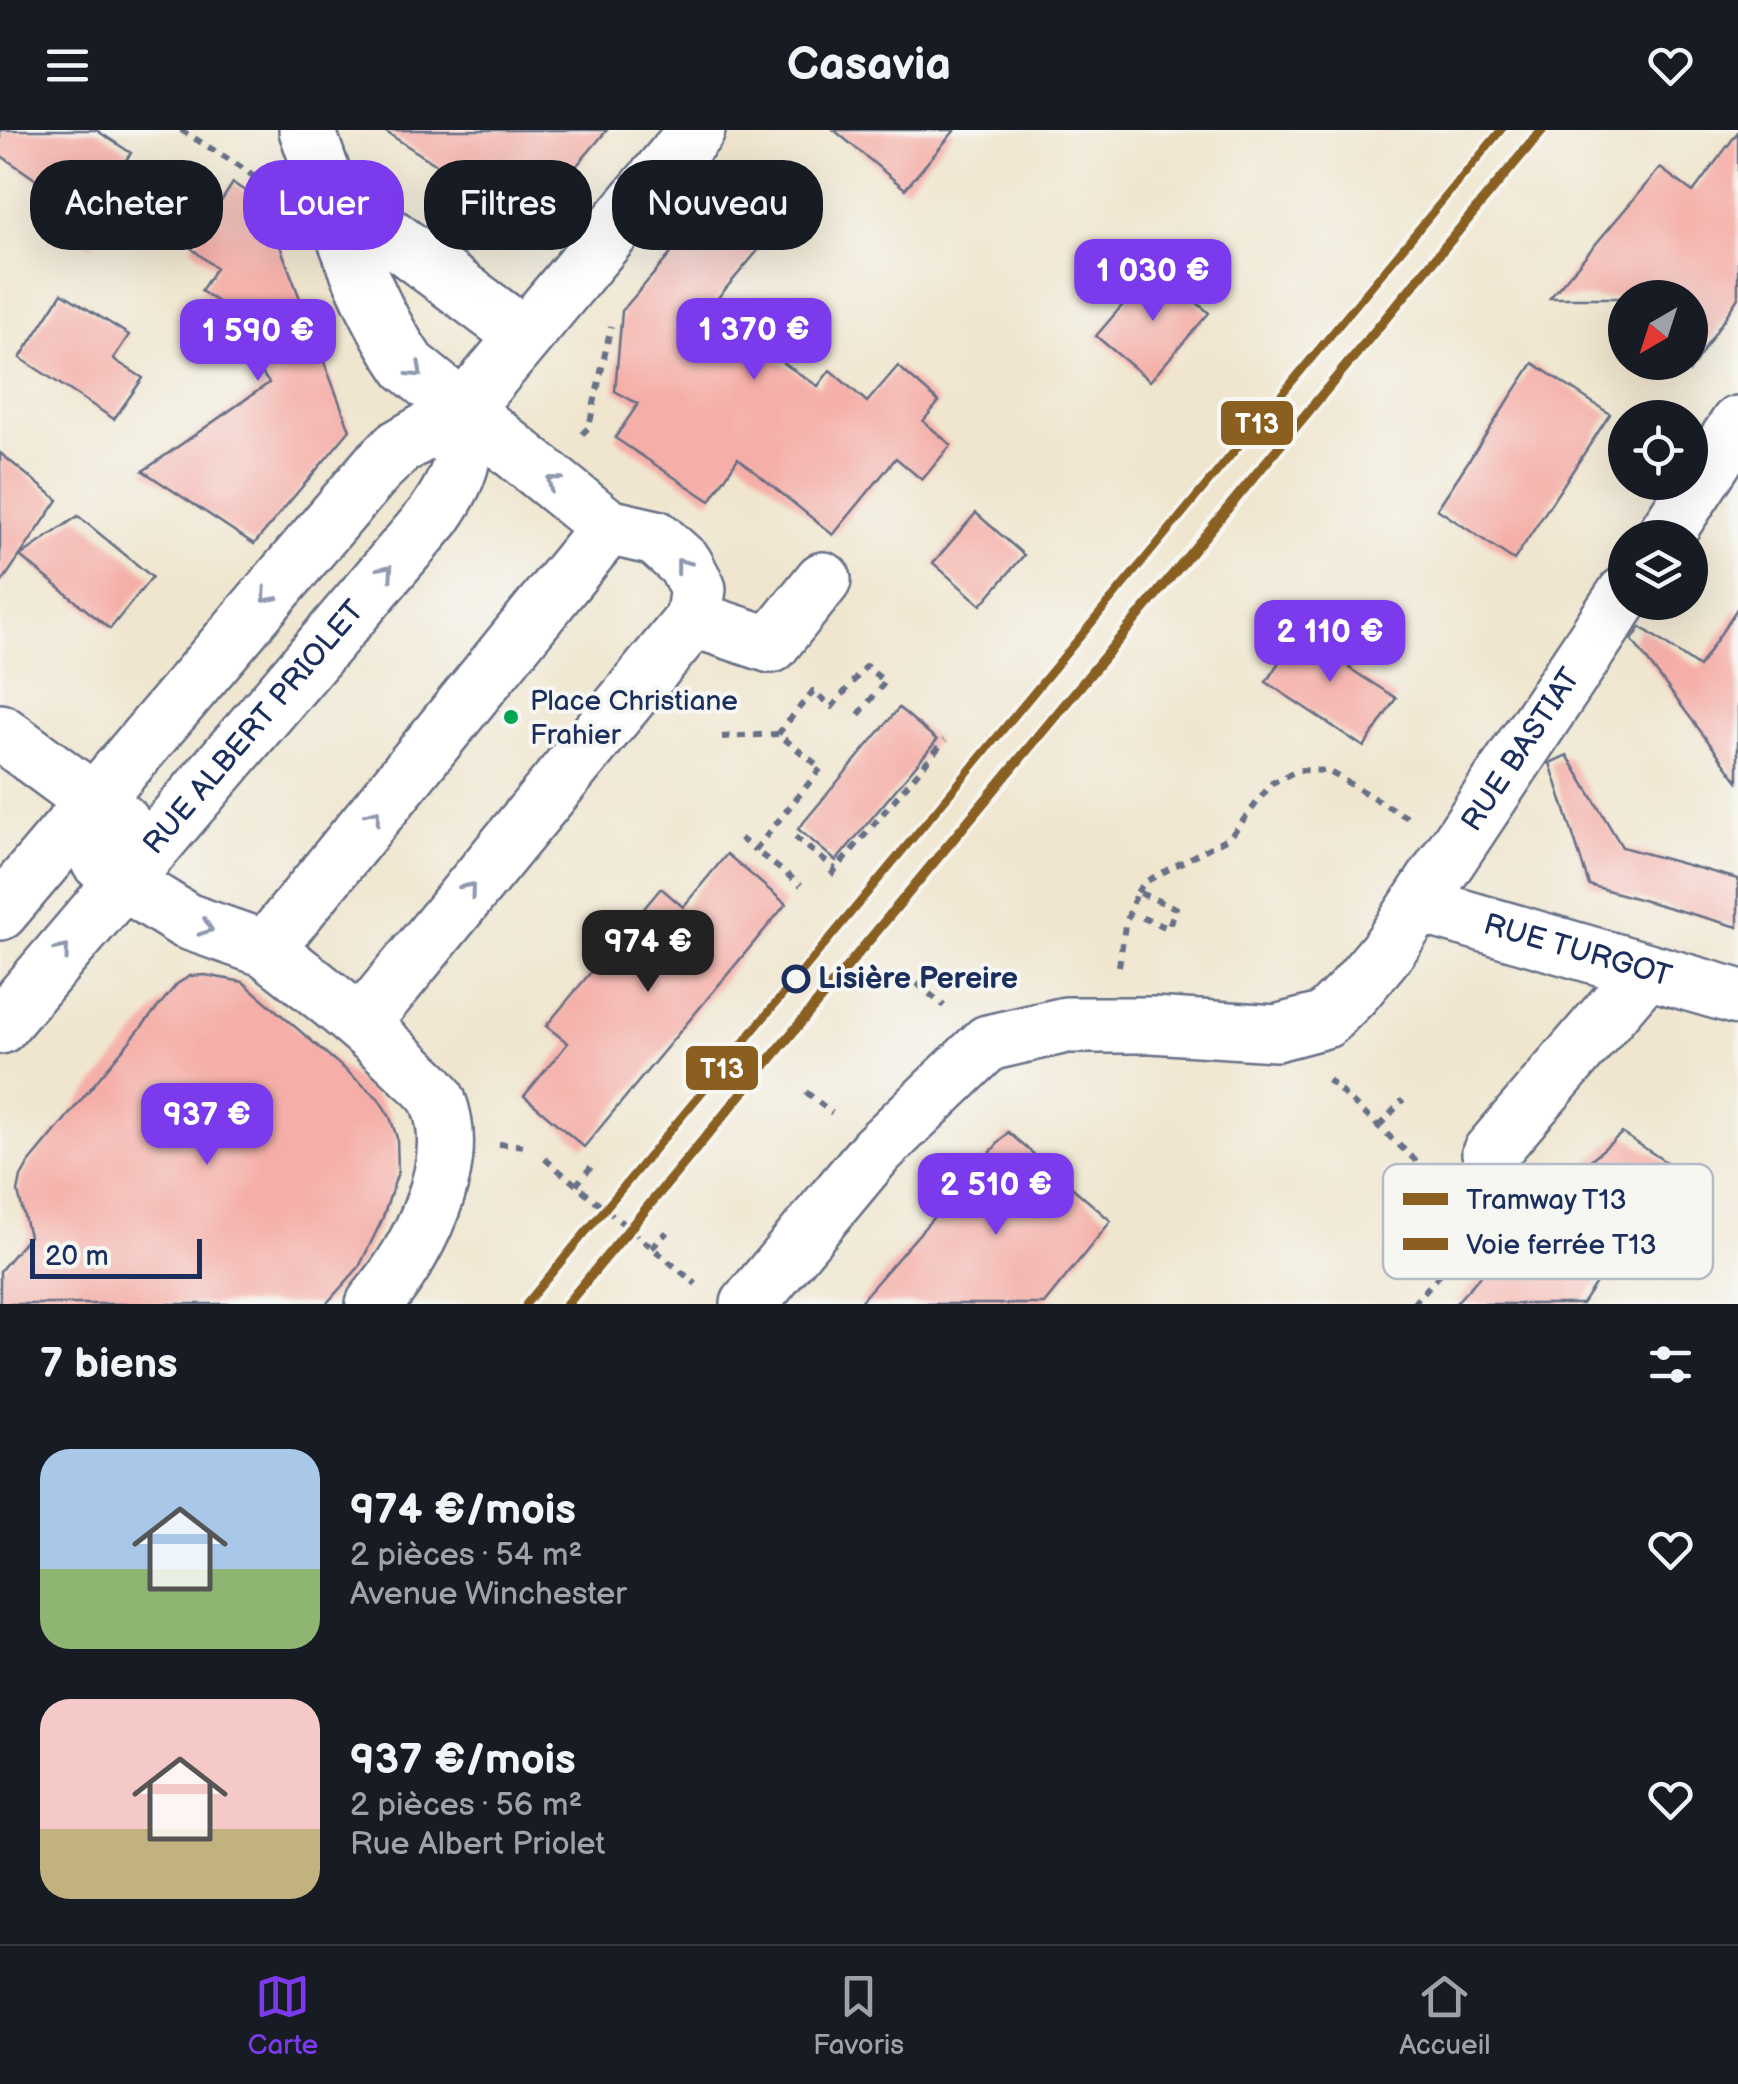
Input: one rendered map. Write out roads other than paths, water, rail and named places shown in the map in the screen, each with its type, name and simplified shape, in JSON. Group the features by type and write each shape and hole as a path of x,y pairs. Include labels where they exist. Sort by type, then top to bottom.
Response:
{"street":[{"path":"0,912 377,468 399,446 463,410 697,130"},
{"path":"305,133 316,160"},
{"path":"404,246 523,335"},
{"path":"351,250 391,341 408,366 608,526 656,538 685,564 698,589 693,619 362,1022"},
{"name":"RUE ALBERT PRIOLET","path":"0,1026 434,516 450,494 461,468 466,442 463,410"},
{"path":"1675,520 1738,424"},
{"path":"266,949 608,526"},
{"path":"693,619 771,645 824,580"},
{"name":"RUE BASTIAT","path":"725,1296 988,1043 1066,1026 1276,1033 1325,1020 1352,993 1418,905 1608,620"},
{"path":"0,732 94,800 100,861 137,862 186,921 266,949 362,1022 438,1098 448,1142 435,1200 402,1272 374,1304"},
{"name":"RUE TURGOT","path":"1418,905 1738,997"},
{"path":"1490,1152 1645,972"}],"tram line":[{"name":"T13","path":"526,1304 1501,130"}],"rail line":[{"name":"T13","path":"567,1304 1542,130"}],"place":[{"name":"Place Christiane Frahier","path":"511,717"},
{"name":"Lisière Pereire","path":"796,979"}]}
